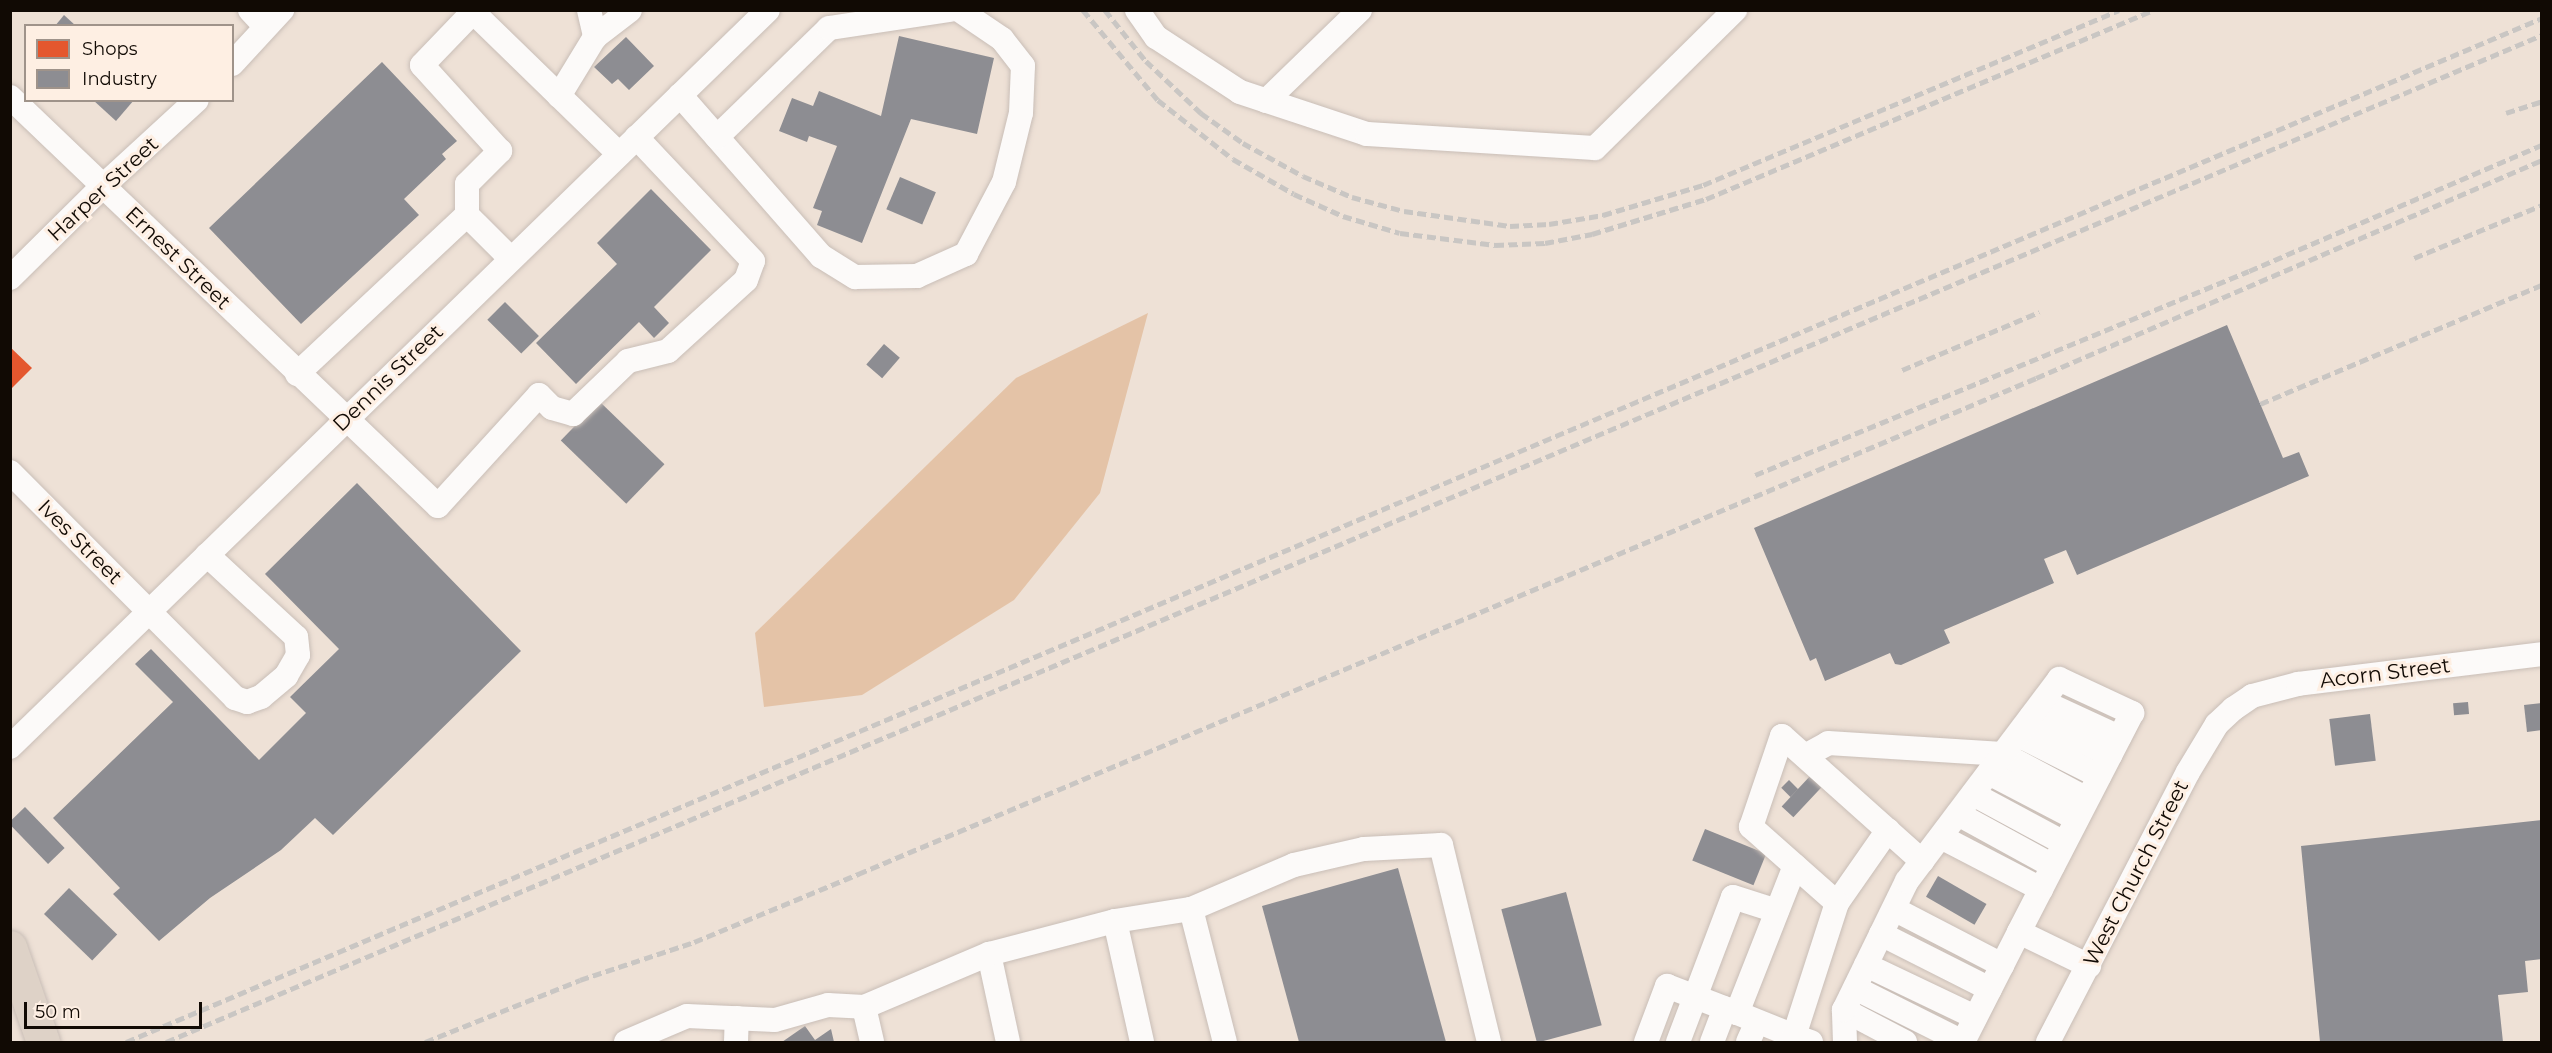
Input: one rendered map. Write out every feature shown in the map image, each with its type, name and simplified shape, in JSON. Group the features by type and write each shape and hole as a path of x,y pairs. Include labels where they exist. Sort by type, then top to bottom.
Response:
{"highway":[{"path":"10,947 43,1042"}],"street":[{"path":"589,10 595,37"},
{"path":"559,96 595,37 630,10"},
{"name":"Dennis Street","path":"10,747 768,10"},
{"path":"717,137 829,28 950,10"},
{"path":"680,95 821,256 855,277 917,276 966,254 1004,182 1021,113 1023,66 1002,39 959,10"},
{"path":"1137,10 1156,37 1240,92 1367,134 1595,148 1735,10"},
{"path":"1266,101 1360,10"},
{"path":"511,258 467,215 467,184 500,150 422,65 472,11 559,96 627,146"},
{"path":"234,61 266,16"},
{"name":"Ernest Street","path":"10,97 344,420 438,506 539,395 552,408 573,414 628,361 668,351 746,280 753,261 627,146"},
{"name":"Harper Street","path":"10,278 103,186 195,102"},
{"path":"297,374 467,215"},
{"name":"Ives Street","path":"10,472 235,698 247,702 261,697 286,676 298,655 296,637 207,555"},
{"name":"Acorn Street","path":"2233,709 2252,696 2298,684 2541,654"},
{"path":"1845,1042 1844,1010 1894,909 1923,861 2059,680 2132,713 1963,1042 1855,988"},
{"name":"West Church Street","path":"2048,1042 2202,746 2233,709"},
{"path":"2031,718 2109,756"},
{"path":"1837,903 1751,827 1782,736 1923,861"},
{"path":"1805,756 1828,743 1996,763 2082,809"},
{"path":"1973,794 2064,843"},
{"path":"1958,814 2053,866"},
{"path":"1647,1042 1667,986 1695,997 1742,1021 1794,1039 1837,903 1888,830"},
{"path":"1941,837 2041,889"},
{"path":"626,1042 687,1016 775,1020 828,1005 864,1007 989,954 1115,921 1191,909 1294,864 1364,849 1441,845 1489,1042"},
{"path":"1712,1042 1742,1021 1777,911 1795,866"},
{"path":"1678,1042 1733,897 1777,911"},
{"path":"1191,909 1225,1042"},
{"path":"1894,909 2002,964"},
{"path":"1115,921 1142,1042"},
{"path":"2019,932 2089,966"},
{"path":"1881,934 1990,989"},
{"path":"989,954 1008,1042"},
{"path":"1866,965 1975,1017"},
{"path":"864,1007 872,1042"},
{"path":"1844,1010 1905,1042"},
{"path":"736,1042 737,1018"}],"shaded area":[{"path":"1148,313 1100,493 1014,600 862,695 764,707 755,633 1016,378"}],"building: Shops":[{"path":"10,347 32,368 10,390"}],"building: Industry":[{"path":"64,15 74,24 57,24"},
{"path":"899,36 994,58 977,134 911,119 862,243 817,225 822,211 813,208 837,146 809,136 807,142 779,131 792,98 813,106 819,91 881,116"},
{"path":"626,37 654,66 629,90 618,79 612,84 594,67"},
{"path":"382,62 457,141 442,154 446,159 404,199 419,215 301,324 209,228"},
{"path":"95,102 132,102 116,121"},
{"path":"900,177 936,192 922,224 886,209"},
{"path":"651,189 711,250 654,307 669,323 654,338 639,322 576,384 536,343 617,264 597,243"},
{"path":"505,302 539,336 521,354 487,320"},
{"path":"2227,325 2283,458 2299,452 2309,476 2077,575 2066,550 2044,559 2054,583 1944,630 1950,643 1901,665 1895,664 1890,653 1825,681 1816,658 1810,661 1754,528"},
{"path":"884,344 900,358 882,378 866,364"},
{"path":"599,401 664,464 626,504 561,441"},
{"path":"357,483 521,651 333,835 315,818 281,850 210,898 159,941 113,894 120,888 53,818 173,702 135,664 151,649 259,760 306,713 290,697 339,649 265,574"},
{"path":"2468,702 2469,714 2454,715 2453,703"},
{"path":"2542,703 2542,730 2527,732 2524,705"},
{"path":"2370,714 2376,761 2335,766 2329,719"},
{"path":"1811,775 1823,786 1793,817 1782,806"},
{"path":"1789,780 1798,789 1790,797 1781,788"},
{"path":"25,807 65,848 48,864 10,825 10,821"},
{"path":"2542,820 2542,959 2525,961 2528,992 2498,995 2503,1042 2320,1042 2301,846"},
{"path":"1705,829 1766,854 1753,885 1692,861"},
{"path":"1398,868 1446,1042 1299,1042 1262,906"},
{"path":"1938,876 1986,904 1974,925 1926,897"},
{"path":"69,888 117,935 92,960 44,914"},
{"path":"1566,892 1602,1025 1537,1042 1501,909"},
{"path":"805,1026 815,1040 831,1029 834,1042 782,1042"}],"railway":[{"path":"1083,10 1158,100 1233,159 1294,194 1343,216 1400,233 1495,245 1545,243 1592,234 1706,199 2153,10"},
{"path":"1105,10 1146,61 1201,113 1243,143 1303,176 1352,197 1404,211 1510,226 1549,224 1603,215 1703,185 2119,10"},
{"path":"126,1042 2542,18"},
{"path":"166,1042 2542,35"},
{"path":"2506,113 2542,101"},
{"path":"1755,475 2249,271 2542,145"},
{"path":"425,1042 580,980 694,942 858,874 2036,378 2542,160"},
{"path":"2414,258 2542,205"},
{"path":"2260,404 2542,285"},
{"path":"1902,370 2039,312"}]}
